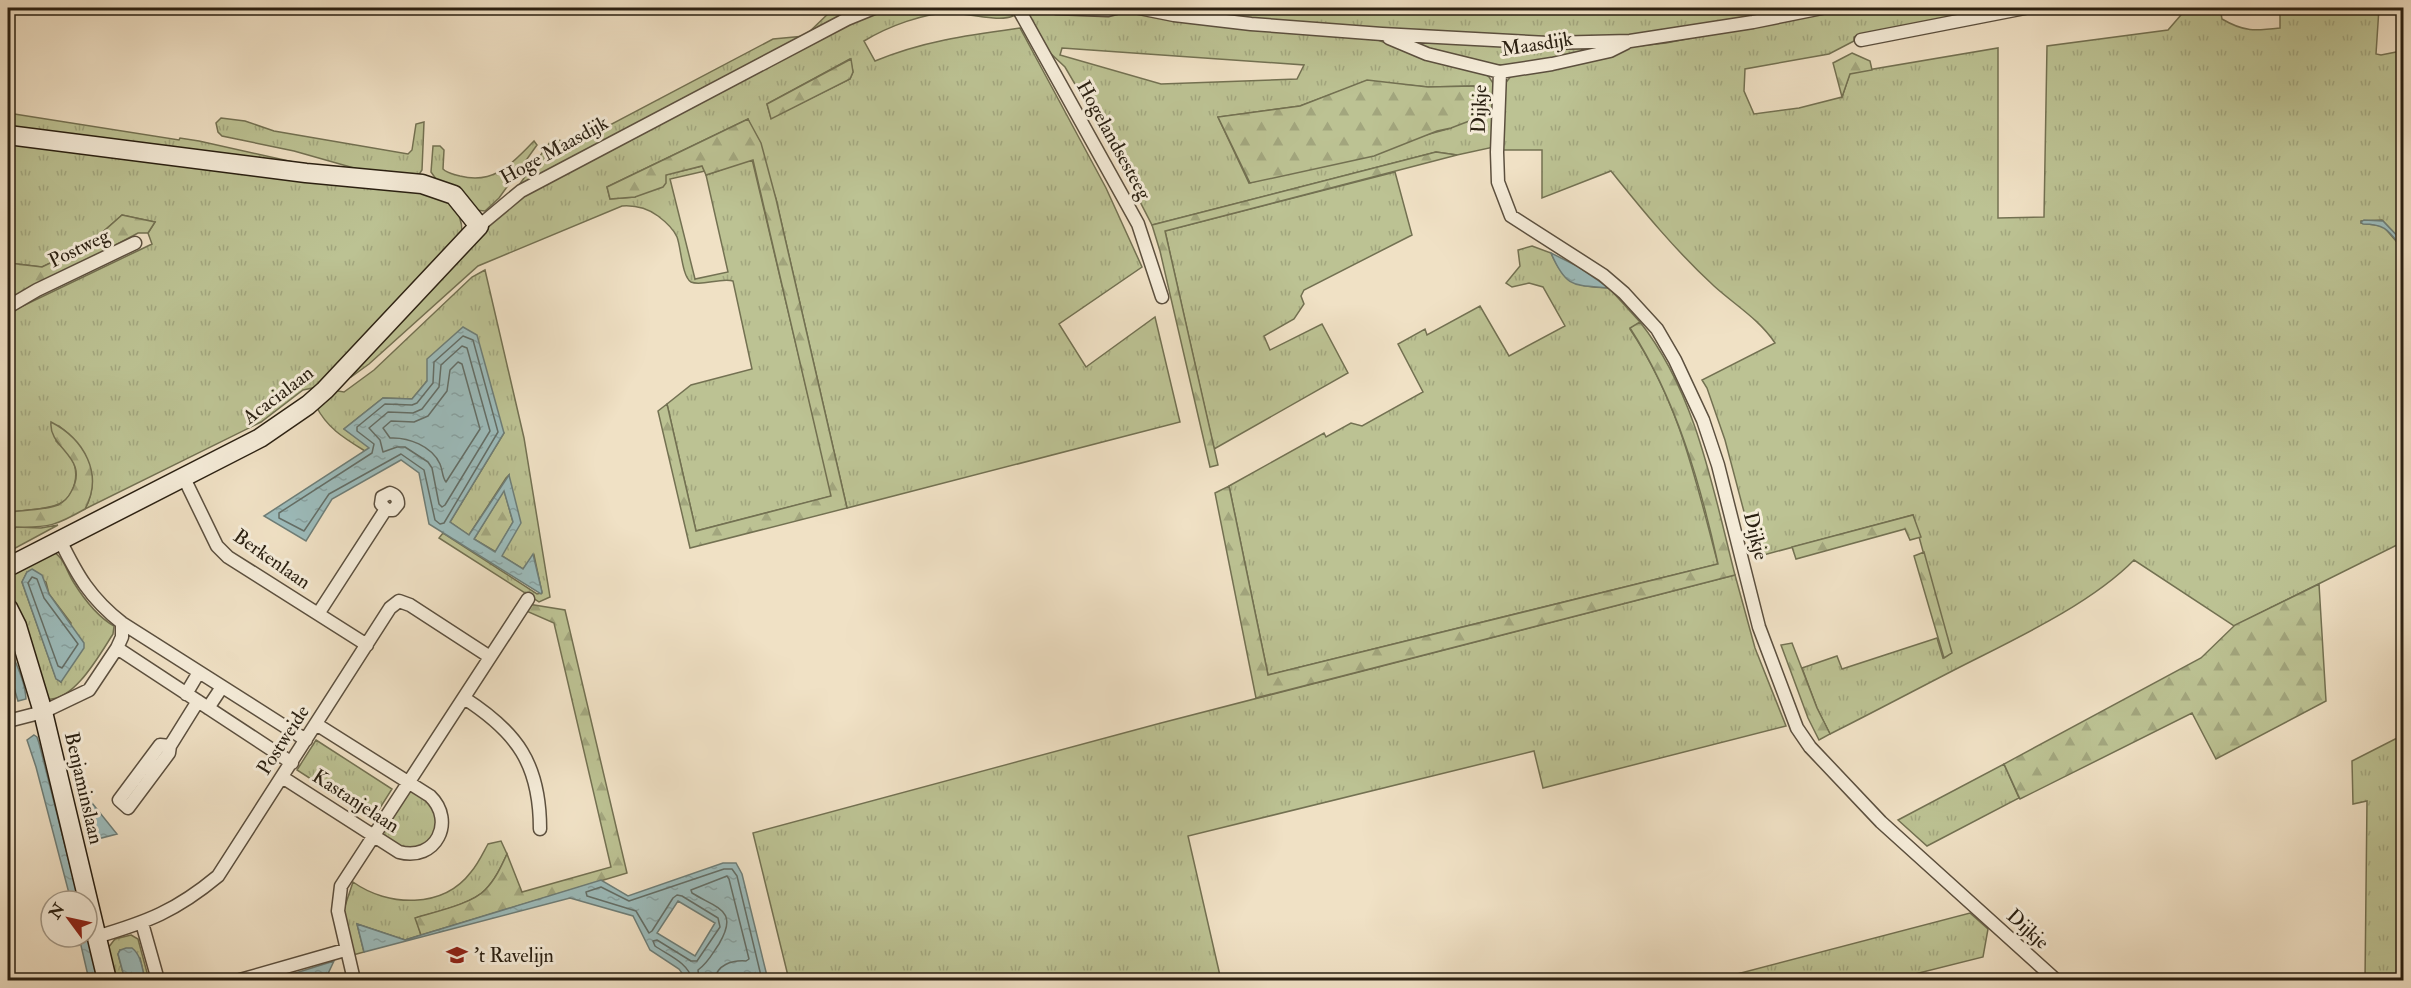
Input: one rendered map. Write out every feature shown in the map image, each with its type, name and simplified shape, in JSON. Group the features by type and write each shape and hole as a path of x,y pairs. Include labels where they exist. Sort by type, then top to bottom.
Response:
{"street":[{"name":"Hoge Maasdijk","path":"479,226 520,191 847,19 874,8"},
{"name":"Hogelandsesteeg","path":"1018,8 1138,224 1162,297"},
{"path":"1056,8 1108,10 1116,8"},
{"name":"Maasdijk","path":"1139,8 1174,15 1251,24 1548,43 1630,41 1753,22 1822,8"},
{"path":"1861,40 1969,13 2025,8"},
{"name":"Maasdijk","path":"1382,34 1427,54 1500,72 1552,64 1610,51 1630,41"},
{"name":"Dijkje","path":"1500,72 1498,182 1511,216 1603,275 1624,292 1657,329 1675,360 1699,410 1718,465 1759,627 1797,728 1810,747 1881,822 2056,981"},
{"path":"8,135 306,173 422,184 453,195 479,226"},
{"name":"Acacialaan","path":"8,567 260,438 308,405 325,390 479,226"},
{"name":"Postweg","path":"8,307 37,290 135,243"},
{"name":"Berkenlaan","path":"184,478 217,546 228,557 367,645"},
{"path":"318,614 386,510"},
{"name":"Kastanjelaan","path":"60,540 77,576 91,595 122,623 306,740"},
{"path":"354,981 345,950 338,911 341,886 528,599"},
{"name":"Postweide","path":"99,936 142,923 170,910 194,896 218,876 390,608 399,602 410,605 490,657"},
{"name":"Benjaminslaan","path":"8,608 17,626 43,712 85,889"},
{"path":"8,721 43,712 89,690 117,648 122,637 122,623"},
{"name":"Kastanjelaan","path":"117,648 292,763"},
{"path":"186,693 200,672"},
{"path":"170,746 160,745 119,800 128,808 169,753 170,746 203,705 222,687"},
{"path":"464,698 489,714 506,729 527,760 534,776 540,805 540,829"},
{"name":"Kastanjelaan","path":"282,777 399,852 420,853 438,838 442,826 440,807 430,796 316,724"},
{"path":"142,923 158,981"},
{"name":"Benjaminslaan","path":"99,949 107,981"},
{"path":"240,981 345,950"}],"green space":[{"path":"834,8 863,8 519,185 550,142 555,139 574,144 773,39 805,36"},
{"path":"886,8 1004,8 1013,16 1000,18 942,13 895,26 864,41 875,61 911,48 964,36 1020,28 1106,188 1142,267 1059,324 1086,367 1155,317 1180,422 847,508 776,199 748,119 607,187 610,199 635,197 665,175 702,166 705,171 670,179 695,279 728,272 706,175 752,159 832,496 696,531 667,404 691,385 752,369 733,281 691,282 686,274 677,237 673,231 658,216 641,208 622,206 478,266 369,364 351,377 344,378 496,216 529,192 859,19","holes":["850,59 853,72 850,79 771,118 767,104"]},
{"path":"1158,8 1567,10 1801,8 1666,31 1621,36 1536,37 1393,30"},
{"path":"1846,8 1963,8 1964,10 1960,16 1854,37 1854,41 1829,54 1745,69 1744,91 1754,114 1799,108 1842,97 1850,73 1998,48 1998,218 2044,217 2047,46 2168,30 2187,8 2220,8 2222,19 2243,28 2256,30 2280,28 2280,8 2379,8 2376,54 2401,51 2403,46 2403,242 2382,220 2361,221 2361,223 2383,226 2403,249 2403,542 2234,626 2134,560 2075,606 1830,734 1817,708 1802,668 1837,656 1842,669 1937,638 1943,658 1951,653 1913,515 1756,557 1725,440 1707,388 1702,380 1775,343 1754,319 1686,259 1611,171 1542,198 1542,150 1501,150 1503,86 1512,75 1629,47 1666,43"},
{"path":"1024,10 1110,14 1127,10 1173,19 1378,40 1427,59 1482,71 1489,77 1495,86 1494,147 1457,155 1436,152 1152,225 1113,149 1065,67 1047,50","holes":["1062,48 1304,65 1297,79 1161,84 1060,55","1367,81 1428,87 1473,86 1451,128 1249,183 1218,117 1300,106"]},
{"path":"1400,39 1606,48 1539,63 1500,65 1462,59"},
{"path":"1852,53 1870,61 1872,70 1850,74 1842,97 1833,63"},
{"path":"851,59 853,72 850,79 771,119 767,104"},
{"path":"1367,80 1428,87 1474,86 1485,115 1374,156 1250,183 1218,117 1300,106"},
{"path":"8,113 179,140 180,138 199,141 325,169 8,131"},
{"path":"221,118 245,121 274,131 408,154 412,150 416,124 424,122 422,170 418,176 368,172 294,151 222,136 218,132 216,123"},
{"path":"748,119 761,143 776,199 847,508 690,548 658,411 667,404 696,531 831,496 753,160 706,175 702,166 666,175 666,183 663,187 635,197 610,199 607,187"},
{"path":"8,140 416,187 442,198 455,208 459,215 462,235 317,387 303,390 261,422 85,509 92,485 88,463 77,443 59,426 56,441 70,455 75,468 75,482 70,495 53,506 8,513 8,313 152,244 148,233 155,222 122,215 88,245 42,267 8,263"},
{"path":"534,141 537,145 499,198 485,211 475,210 436,179 431,172 433,146 440,146 444,150 443,169 445,171 472,178 493,175 502,170"},
{"path":"1436,152 1457,155 1165,231 1218,465 1210,467 1152,225"},
{"path":"1395,172 1412,235 1304,290 1301,296 1304,304 1294,319 1264,336 1270,350 1322,324 1348,373 1214,449 1165,231"},
{"path":"122,215 155,222 148,233 138,233 8,302 8,272 12,269 9,263 42,267 88,245"},
{"path":"1532,246 1551,253 1561,272 1573,282 1609,288 1640,322 1630,329 1662,385 1674,414 1693,472 1718,564 1268,675 1229,486 1324,433 1326,437 1351,423 1362,426 1423,392 1398,344 1425,329 1427,335 1480,306 1509,356 1565,326 1543,287 1529,283 1512,287 1506,283 1520,266 1518,250"},
{"path":"485,270 524,438 550,597 539,602 439,538 443,533 537,594 542,593 534,555 523,569 502,556 509,475 469,535 450,522 504,433 427,381 412,399 383,398 344,429 370,447 365,451 331,426 316,406 332,390 344,392 374,370 472,277"},
{"path":"1640,322 1675,379 1689,411 1710,476 1735,575 1256,698 1215,493 1229,486 1268,675 1718,564 1694,472 1673,412 1661,383 1630,328"},
{"path":"51,422 73,438 88,459 92,483 90,496 85,509 67,519 45,526 16,527 8,535 8,513 58,505 69,496 76,480 73,462 56,439"},
{"path":"504,490 513,522 496,552 474,539"},
{"path":"1913,515 1921,537 1910,540 1905,529 1796,559 1792,547"},
{"path":"58,525 8,552 8,535 16,527 41,528"},
{"path":"49,549 62,560 74,583 92,607 114,626 113,634 94,664 76,685 57,698 47,699 8,592 8,570","holes":["27,572 46,582 49,594 71,623 61,682 56,678 22,582"]},
{"path":"1924,552 1952,653 1944,658 1914,556"},
{"path":"1735,575 1755,648 1786,726 1543,788 1534,751 1188,836 1221,980 789,980 753,833 1161,723"},
{"path":"2319,584 2326,701 2216,759 2192,713 2020,799 2004,764 2201,658 2235,625"},
{"path":"528,604 565,610 627,873 421,935 415,918 452,907 479,895 492,882 507,854 522,892 611,867 554,623 524,610"},
{"path":"1792,643 1817,708 1830,734 1819,740 1808,718 1781,645"},
{"path":"2403,735 2403,980 2365,980 2367,801 2353,804 2352,761"},
{"path":"316,740 392,789 373,819 297,770"},
{"path":"2004,764 2019,798 1927,846 1898,820"},
{"path":"412,787 433,802 438,829 425,846 404,849 380,836"},
{"path":"501,841 507,854 492,882 479,895 416,918 421,935 405,940 357,924 364,952 353,955 344,909 353,882 382,896 398,900 431,898 446,893 459,884 474,869 488,844"},
{"path":"1970,913 1988,929 1983,957 1891,980 1714,980"},
{"path":"131,935 138,939 149,980 145,980 140,958 120,950 118,954 125,980 116,980 108,948 115,939"}],"water":[{"path":"2364,220 2383,221 2403,242 2403,249 2383,227 2363,224 2361,222"},
{"path":"1551,253 1577,266 1609,288 1579,285 1566,279"},
{"path":"463,327 477,335 504,433 450,522 469,535 509,475 521,523 502,556 523,569 533,554 541,594 429,524 419,473 401,460 332,499 306,541 264,516 369,448 344,429 383,398 412,399 427,381 427,359","holes":["504,491 513,522 495,552 474,539"]},
{"path":"32,569 42,575 49,594 84,643 84,648 61,682 56,679 22,582 27,572"},
{"path":"8,644 22,678 25,692 26,699 18,701 8,668"},
{"path":"34,735 39,743 76,889 68,889 27,740"},
{"path":"92,803 117,834 90,841 80,806"},
{"path":"723,863 736,863 742,874 768,980 746,980 742,974 718,980 687,980 679,969 650,950 633,916 570,898 364,952 357,924 405,940 601,880 628,896","holes":["678,901 715,923 695,956 657,933"]},
{"path":"132,948 138,955 145,980 125,980 118,954 120,950"},
{"path":"82,949 91,949 99,980 89,980"},
{"path":"334,961 325,980 286,976"}],"place":[{"name":"'t Ravelijn","path":"457,955"}]}
